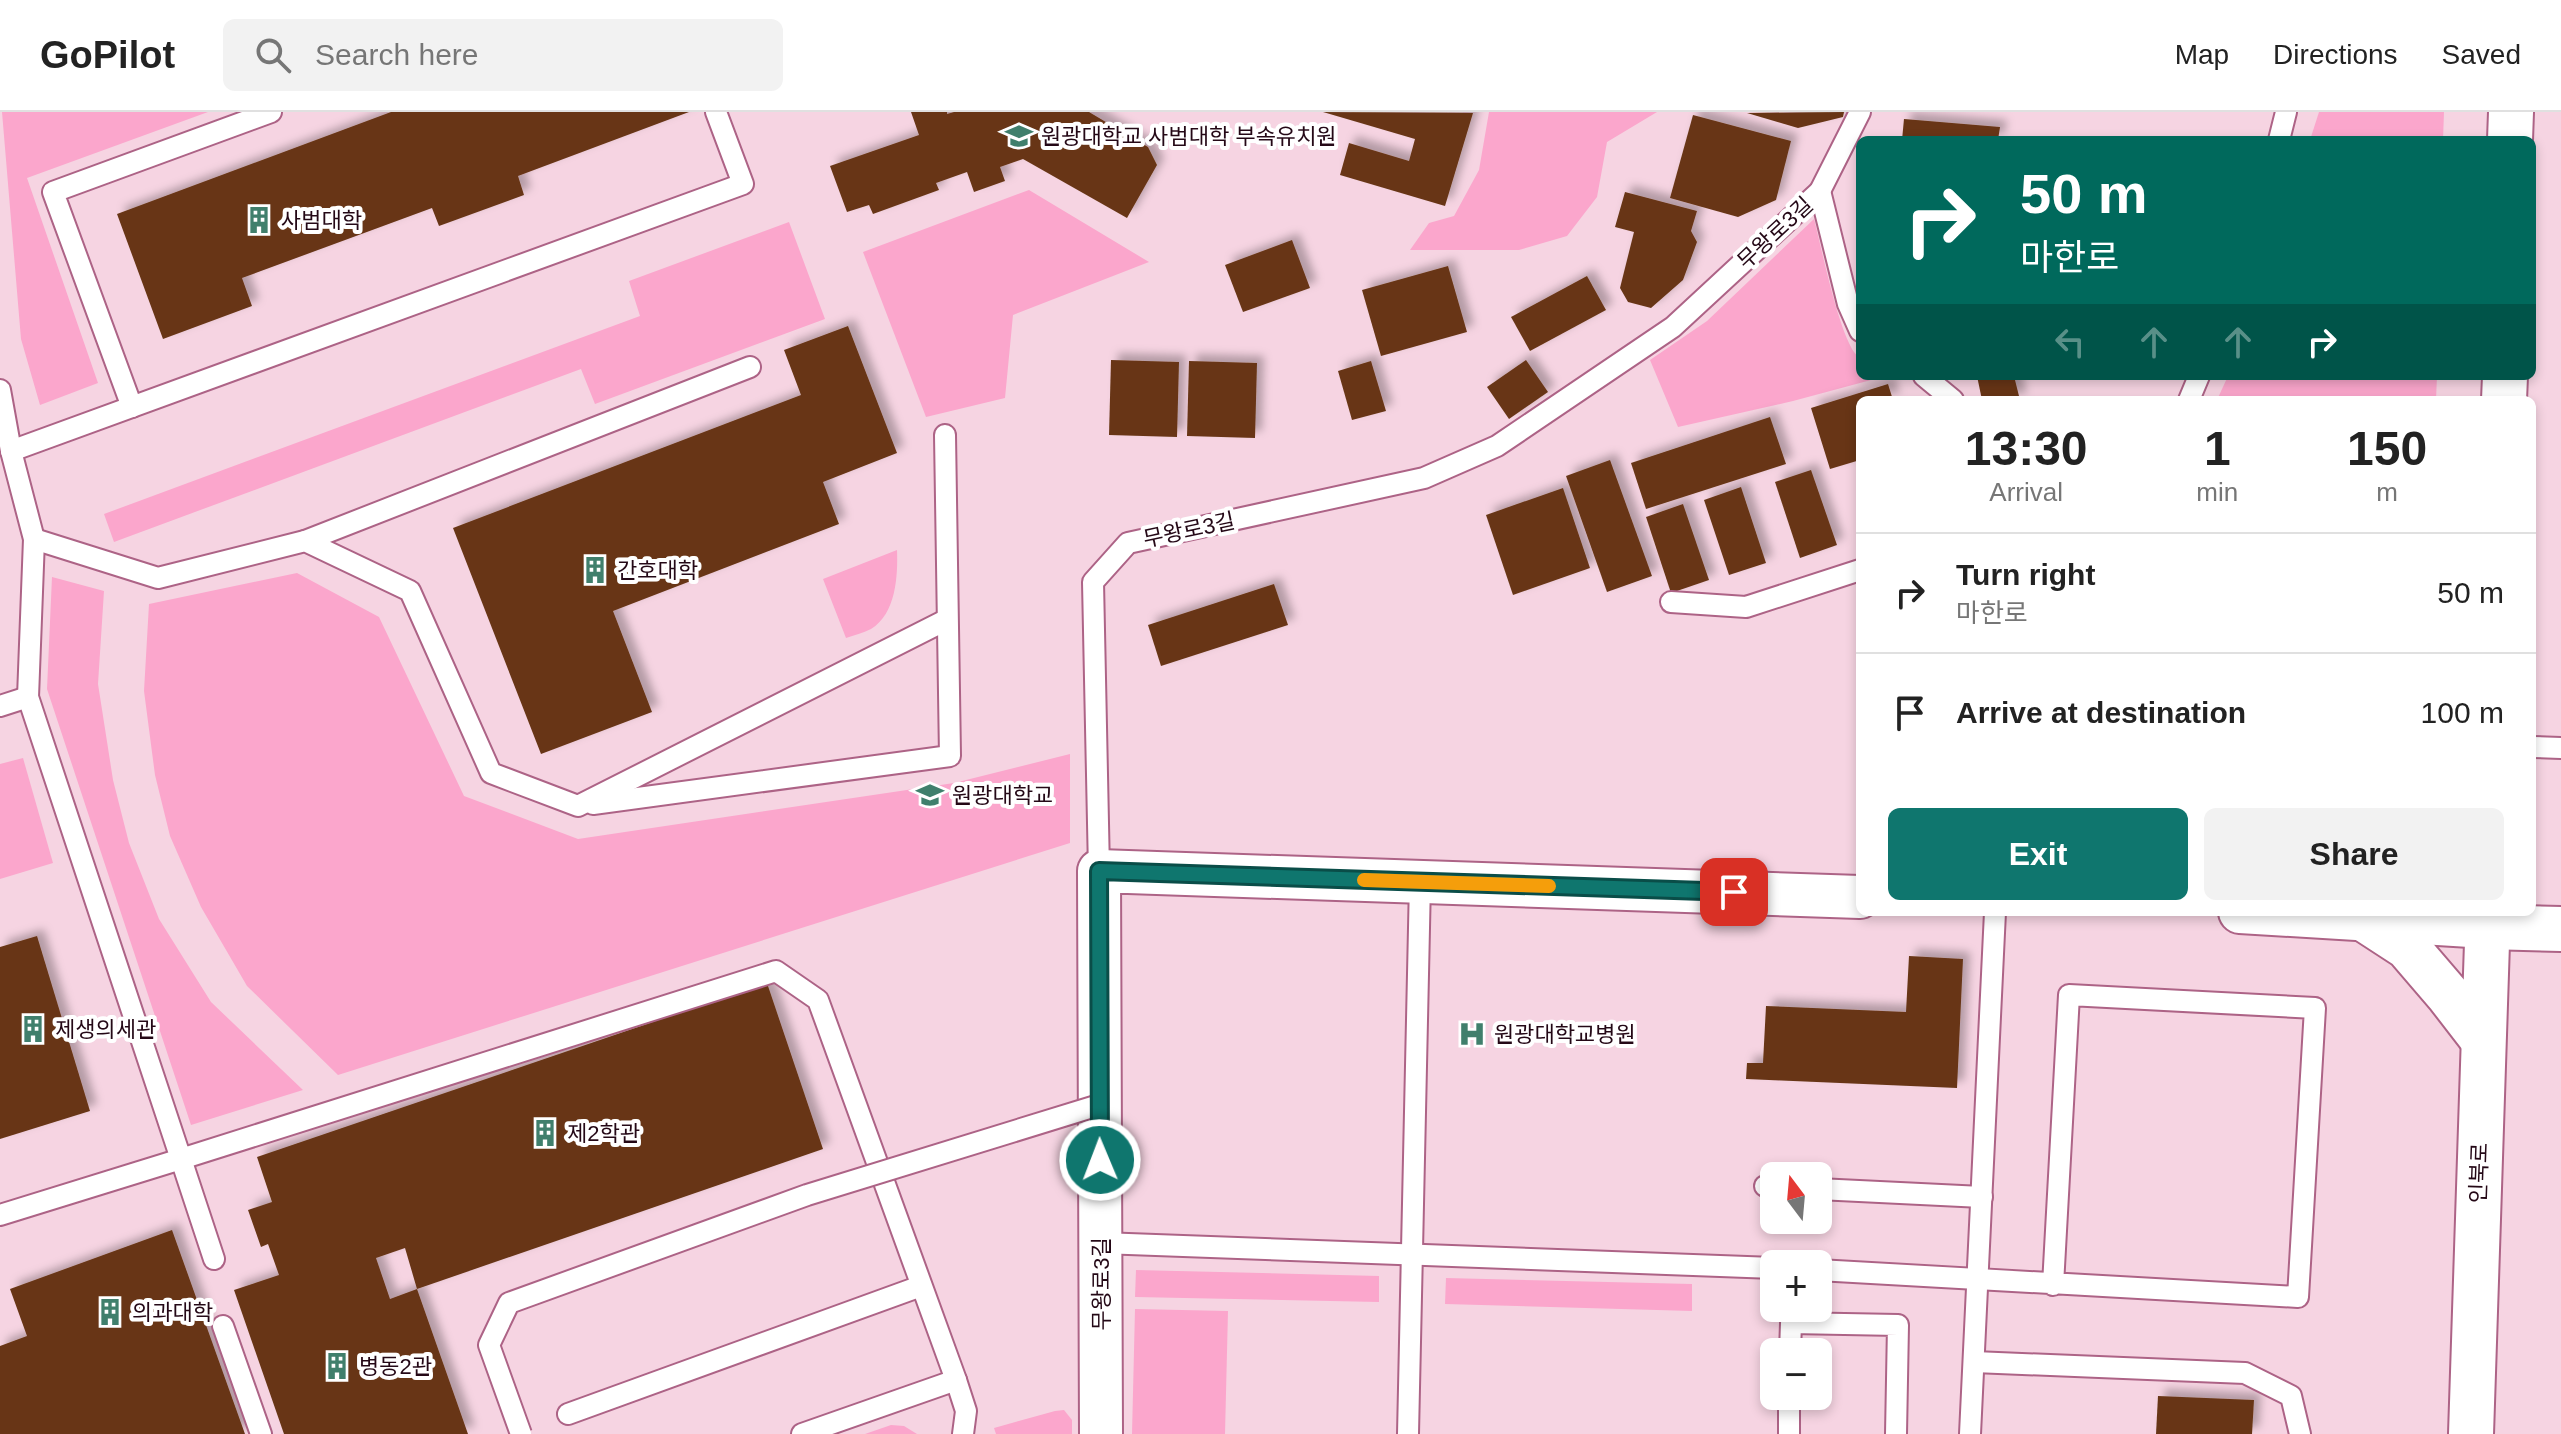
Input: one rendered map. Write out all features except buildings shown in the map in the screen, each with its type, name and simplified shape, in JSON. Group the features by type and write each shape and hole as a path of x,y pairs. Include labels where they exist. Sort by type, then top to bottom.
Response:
{"street":[{"path":"2510,136 2511,112"},
{"path":"1099,871 1856,897"},
{"name":"무왕로3길","path":"1099,871 1101,1434"},
{"path":"2370,916 2487,919 2561,929"},
{"path":"2370,916 2407,947 2483,1040"},
{"name":"인북로","path":"2471,1434 2487,919"}],"lane":[{"path":"132,407 53,192 271,112"},
{"path":"11,451 743,184 716,112"},
{"name":"무왕로3길","path":"1099,871 1093,582 1128,543 1424,478 1497,446 1673,327 1820,191 1860,112"},
{"path":"2280,136 2286,112"},
{"path":"1820,191 1848,304 1856,322"},
{"path":"34,539 158,578 305,541 750,367"},
{"path":"1929,380 1948,396"},
{"path":"0,390 11,451 34,539 28,697 214,1259"},
{"path":"305,541 410,591 491,773 578,806 950,756 945,435"},
{"path":"1671,602 1746,607 1856,571"},
{"path":"578,806 946,620"},
{"path":"0,706 28,697"},
{"path":"2536,747 2561,748"},
{"path":"1408,1434 1420,882"},
{"path":"1970,1434 1995,916"},
{"path":"0,1215 776,971 818,1000 956,1380 966,1411 963,1434"},
{"path":"1832,1271 2053,1285 2298,1297 2315,1008 2069,995 2053,1285"},
{"path":"521,1434 489,1345 509,1303 807,1195 1099,1105"},
{"path":"1832,1190 1982,1197"},
{"path":"1101,1243 1760,1267"},
{"path":"568,1414 921,1286"},
{"path":"1790,1338 1791,1323 1898,1325 1896,1434"},
{"path":"223,1326 261,1434"},
{"path":"1974,1362 2245,1373 2291,1396 2300,1434"},
{"path":"802,1434 956,1380"},
{"path":"1789,1410 1789,1434"}],"shaded area":[{"path":"2,112 208,112 27,178 98,383 40,405 21,339"},
{"path":"1489,112 1657,112 1607,142 1597,197 1567,236 1519,250 1410,250 1429,223 1454,216 1479,170"},
{"path":"2319,112 2444,112 2443,136 2311,136"},
{"path":"1029,190 1149,262 1013,315 1005,398 926,417 863,252"},
{"path":"1814,219 1839,316 1856,353 1856,380 1871,380 1678,427 1650,360 1707,321"},
{"path":"789,222 825,319 595,404 581,369 114,542 104,514 640,316 629,281"},
{"path":"2226,380 2437,380 2436,396 2219,396"},
{"path":"897,550 894,594 886,614 871,629 846,638 823,579"},
{"path":"297,573 379,617 464,796 578,839 954,783 1070,754 1070,843 338,1075 247,986 201,907 170,836 155,775 144,691 149,604"},
{"path":"52,577 104,591 98,684 113,780 129,843 159,919 211,1002 303,1090 191,1125 47,689"},
{"path":"23,758 53,863 0,879 0,764"},
{"path":"1136,1270 1379,1276 1379,1302 1135,1297"},
{"path":"1446,1278 1692,1284 1692,1311 1445,1304"},
{"path":"1135,1309 1228,1311 1225,1434 1132,1434"},
{"path":"1064,1410 1072,1420 1072,1434 996,1434 994,1428 1055,1411"},
{"path":"891,1425 904,1426 917,1434 865,1434"}],"slow traffic":[{"path":"1364,880 1549,886"}],"place":[{"name":"원광대학교 사범대학 부속유치원","path":"1019,136"},
{"name":"사범대학","path":"259,220"},
{"name":"간호대학","path":"595,570"},
{"name":"원광대학교","path":"930,795"},
{"name":"제생의세관","path":"33,1029"},
{"name":"원광대학교병원","path":"1472,1034"},
{"name":"제2학관","path":"545,1133"},
{"name":"의과대학","path":"110,1312"},
{"name":"병동2관","path":"337,1366"}],"route":[{"path":"1100,1160 1099,871 1734,892"}]}
